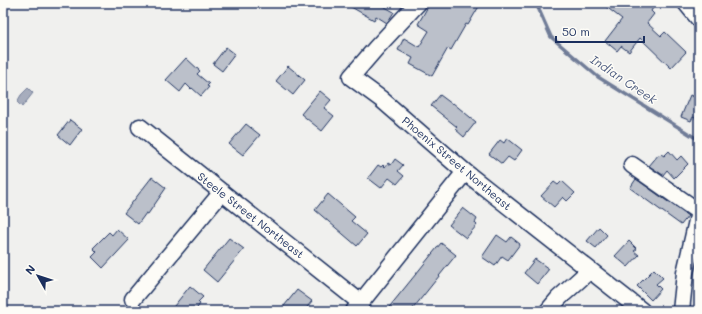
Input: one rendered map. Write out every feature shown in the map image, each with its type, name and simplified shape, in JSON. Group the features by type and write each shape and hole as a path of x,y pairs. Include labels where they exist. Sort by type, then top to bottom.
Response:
{"street":[{"name":"Phoenix Street Northeast","path":"418,3 351,77 381,99 465,172 642,311"},
{"path":"686,3 699,18"},
{"name":"Steele Street Northeast","path":"140,127 222,192 358,307"},
{"path":"632,165 699,212 685,274 681,311"},
{"path":"358,307 465,172"},
{"path":"133,299 222,192"},
{"path":"548,311 559,298 590,270"}],"water":[{"path":"28,88 33,93 22,107 17,102"}],"building":[{"path":"344,3 378,3 394,12 387,23 376,16 374,20"},
{"path":"430,3 481,3 468,25 466,24 451,50 448,48 432,76 410,64 413,58 398,50 404,38 419,47 429,31 418,24"},
{"path":"601,3 646,3 653,8 651,11 654,14 647,23 661,36 665,32 686,52 671,68 640,38 629,52 621,46 617,51 605,41 622,19"},
{"path":"226,47 235,54 222,71 213,64"},
{"path":"186,58 200,71 197,74 209,84 207,86 209,87 201,96 186,84 180,92 166,80"},
{"path":"288,66 305,80 293,95 276,81"},
{"path":"320,91 331,100 324,108 334,116 322,131 301,114"},
{"path":"440,95 452,104 453,103 476,122 464,137 455,129 457,127 431,106"},
{"path":"690,95 699,99 699,120 693,117 691,121 681,117"},
{"path":"70,120 82,129 70,145 58,135"},
{"path":"246,124 260,135 243,155 229,144"},
{"path":"507,138 522,150 514,161 508,157 502,164 489,154 500,140 504,143"},
{"path":"669,151 677,160 681,156 688,164 674,178 667,170 663,175 649,166 659,154 664,156"},
{"path":"395,159 403,165 398,171 404,176 397,184 389,178 381,188 368,178 378,165 381,167 383,165 385,167 388,163 391,165"},
{"path":"152,177 166,188 148,214 146,213 138,224 124,213"},
{"path":"636,179 688,216 681,225 630,188"},
{"path":"562,181 575,193 567,201 563,197 554,207 541,196 554,182 558,185"},
{"path":"328,194 355,217 351,221 367,234 357,246 315,210"},
{"path":"463,208 477,219 475,223 477,225 466,238 449,225"},
{"path":"599,227 607,235 596,248 587,241"},
{"path":"117,229 129,240 103,268 92,257 97,252 93,248 109,232 112,235"},
{"path":"497,235 507,242 511,237 520,244 508,260 502,256 495,266 482,257"},
{"path":"229,238 244,249 217,282 203,270"},
{"path":"629,241 637,249 634,251 639,255 628,267 615,256"},
{"path":"441,243 456,255 411,311 386,311"},
{"path":"535,259 549,269 537,284 524,273"},
{"path":"654,269 663,278 656,284 661,289 651,300 637,286"},
{"path":"190,286 203,297 198,302 200,304 195,311 170,311"},
{"path":"297,290 312,301 304,311 280,311"}],"waterway":[{"name":"Indian Creek","path":"536,3 551,37 598,77 699,140"}]}
